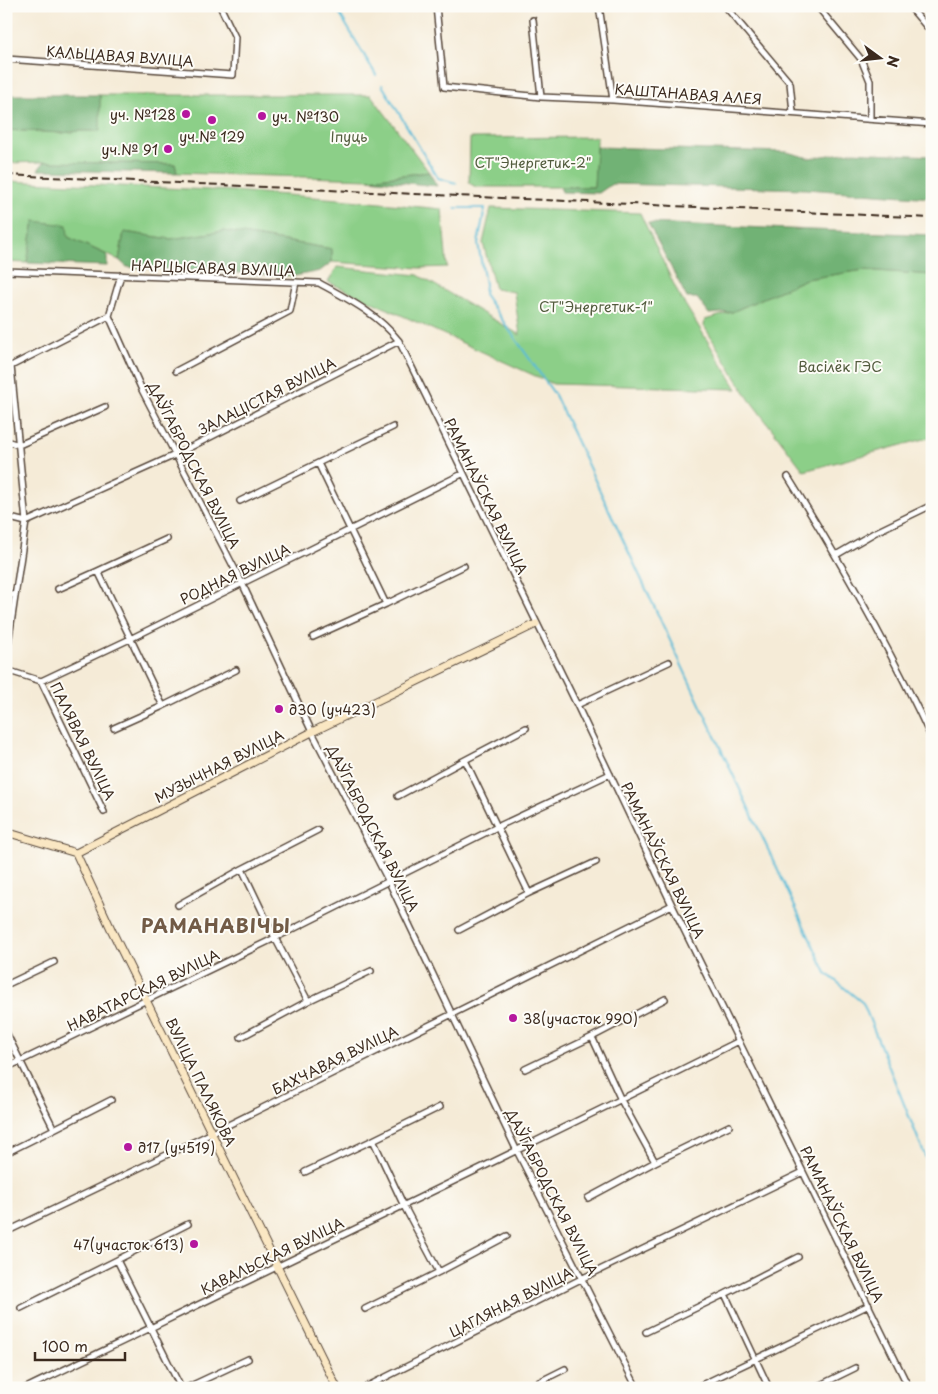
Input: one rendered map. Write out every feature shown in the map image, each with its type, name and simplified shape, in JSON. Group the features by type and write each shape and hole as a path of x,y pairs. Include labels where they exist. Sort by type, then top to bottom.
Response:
{"street":[{"name":"КАЛЬЦАВАЯ ВУЛІЦА","path":"6,59 233,74 235,37 220,6"},
{"name":"КАШТАНАВАЯ АЛЕЯ","path":"436,6 444,87 541,97 793,112 932,124"},
{"path":"599,6 613,100"},
{"path":"725,6 790,83 793,112"},
{"path":"817,6 861,59 870,81 870,119"},
{"path":"909,6 932,32"},
{"path":"533,20 541,97"},
{"name":"НАРЦЫСАВАЯ ВУЛІЦА","path":"6,271 318,283 361,307 390,330 399,341"},
{"path":"6,658 26,522 9,366 109,316 121,275"},
{"path":"176,371 290,311 296,282"},
{"name":"ДАЎГАБРОДСКАЯ ВУЛІЦА","path":"109,316 142,390 242,583 312,732 389,882 517,1151 583,1278 637,1388"},
{"name":"ЗАЛАЦІСТАЯ ВУЛІЦА","path":"26,522 175,455 399,341"},
{"name":"РАМАНАЎСКАЯ ВУЛІЦА","path":"399,341 462,474 577,705 672,905 910,1388"},
{"path":"6,441 19,445 105,407"},
{"path":"240,501 393,427"},
{"path":"318,463 386,604"},
{"name":"РОДНАЯ ВУЛІЦА","path":"40,681 130,639 462,474"},
{"path":"788,477 836,555 904,678 932,739"},
{"path":"836,555 874,533 932,505"},
{"path":"6,517 26,522"},
{"path":"58,589 167,539"},
{"path":"313,637 464,566"},
{"path":"98,571 163,706"},
{"path":"6,593 15,596"},
{"name":"МУЗЫЧНАЯ ВУЛІЦА","path":"76,853 312,732 536,624"},
{"path":"577,705 669,662"},
{"path":"6,670 40,681"},
{"path":"114,728 236,670"},
{"name":"ПАЛЯВАЯ ВУЛІЦА","path":"40,681 104,812"},
{"path":"398,796 526,728"},
{"path":"465,760 530,893"},
{"name":"НАВАТАРСКАЯ ВУЛІЦА","path":"6,1068 147,1001 497,827 610,774"},
{"path":"178,905 242,868 318,830"},
{"path":"6,832 76,853"},
{"name":"ВУЛІЦА ПАЛЯКОВА","path":"76,853 112,930 338,1388"},
{"path":"459,930 530,893 596,862"},
{"path":"242,868 275,938 308,1001"},
{"name":"БАХЧАВАЯ ВУЛІЦА","path":"6,1232 212,1133 672,905"},
{"path":"6,985 54,962"},
{"path":"241,1037 308,1001 371,971"},
{"path":"525,1069 664,999"},
{"path":"6,1032 54,1129"},
{"path":"592,1036 621,1100 656,1162"},
{"name":"КАВАЛЬСКАЯ ВУЛІЦА","path":"26,1388 404,1206 739,1041"},
{"path":"6,1153 111,1100"},
{"path":"305,1172 440,1106"},
{"path":"588,1198 729,1126"},
{"path":"372,1140 439,1272"},
{"name":"ЦАГЛЯНАЯ ВУЛІЦА","path":"364,1388 583,1278 803,1172"},
{"path":"21,1308 188,1224"},
{"path":"365,1309 507,1236"},
{"path":"646,1332 798,1257"},
{"path":"117,1260 181,1388"},
{"path":"725,1294 769,1388"},
{"path":"695,1388 869,1305"},
{"path":"186,1388 248,1360"},
{"path":"814,1388 855,1368"},
{"path":"527,1388 566,1369"}],"green space":[{"path":"6,95 100,95 100,131 62,133 6,130"},
{"name":"Іпуць","path":"100,95 371,95 429,172 369,179 177,173 175,164 6,163 6,130 62,133 99,131"},
{"name":"СТ\"Энергетик-2\"","path":"597,137 594,187 476,187 469,183 470,138"},
{"path":"596,147 787,152 809,158 851,152 932,156 932,198 806,189 612,184 599,193 562,192 560,187 594,187"},
{"path":"44,162 175,164 177,173 38,170"},
{"path":"429,172 437,186 369,179"},
{"path":"6,181 233,191 442,209 447,267 420,268 332,262 332,249 224,231 171,239 124,232 119,260 34,222 27,263 6,262"},
{"name":"СТ\"Энергетик-1\"","path":"491,208 640,213 678,293 737,389 553,384 328,282 337,267 418,275 520,335 514,292 495,289 483,243"},
{"path":"34,221 67,225 68,237 107,255 107,266 27,263"},
{"path":"648,223 932,235 932,275 864,270 806,279 732,312 709,314 697,298 687,298"},
{"path":"224,231 332,249 332,262 320,271 295,276 127,267 119,260 124,232 171,239"},
{"name":"Васілёк ГЭС","path":"864,270 932,275 932,437 804,471 749,399 704,326 705,320 732,312 806,279"}],"waterway":[{"path":"335,6 376,75"},
{"path":"382,85 438,178 456,183"},
{"path":"455,208 485,208 478,243 485,284 484,294 555,395 826,973 863,1003 932,1173"}],"railway":[{"path":"6,175 932,218"}],"place":[{"name":"уч. №128","path":"186,114"},
{"name":"уч. №130","path":"262,116"},
{"name":"уч.№ 129","path":"212,120"},
{"name":"уч.№ 91","path":"168,149"},
{"name":"д30 (уч423)","path":"279,709"},
{"name":"38(участок 990)","path":"513,1018"},
{"name":"д17 (уч519)","path":"128,1147"},
{"name":"47(участок 613)","path":"194,1244"}],"district":[{"name":"РАМАНАВІЧЫ","path":"216,925"}]}
